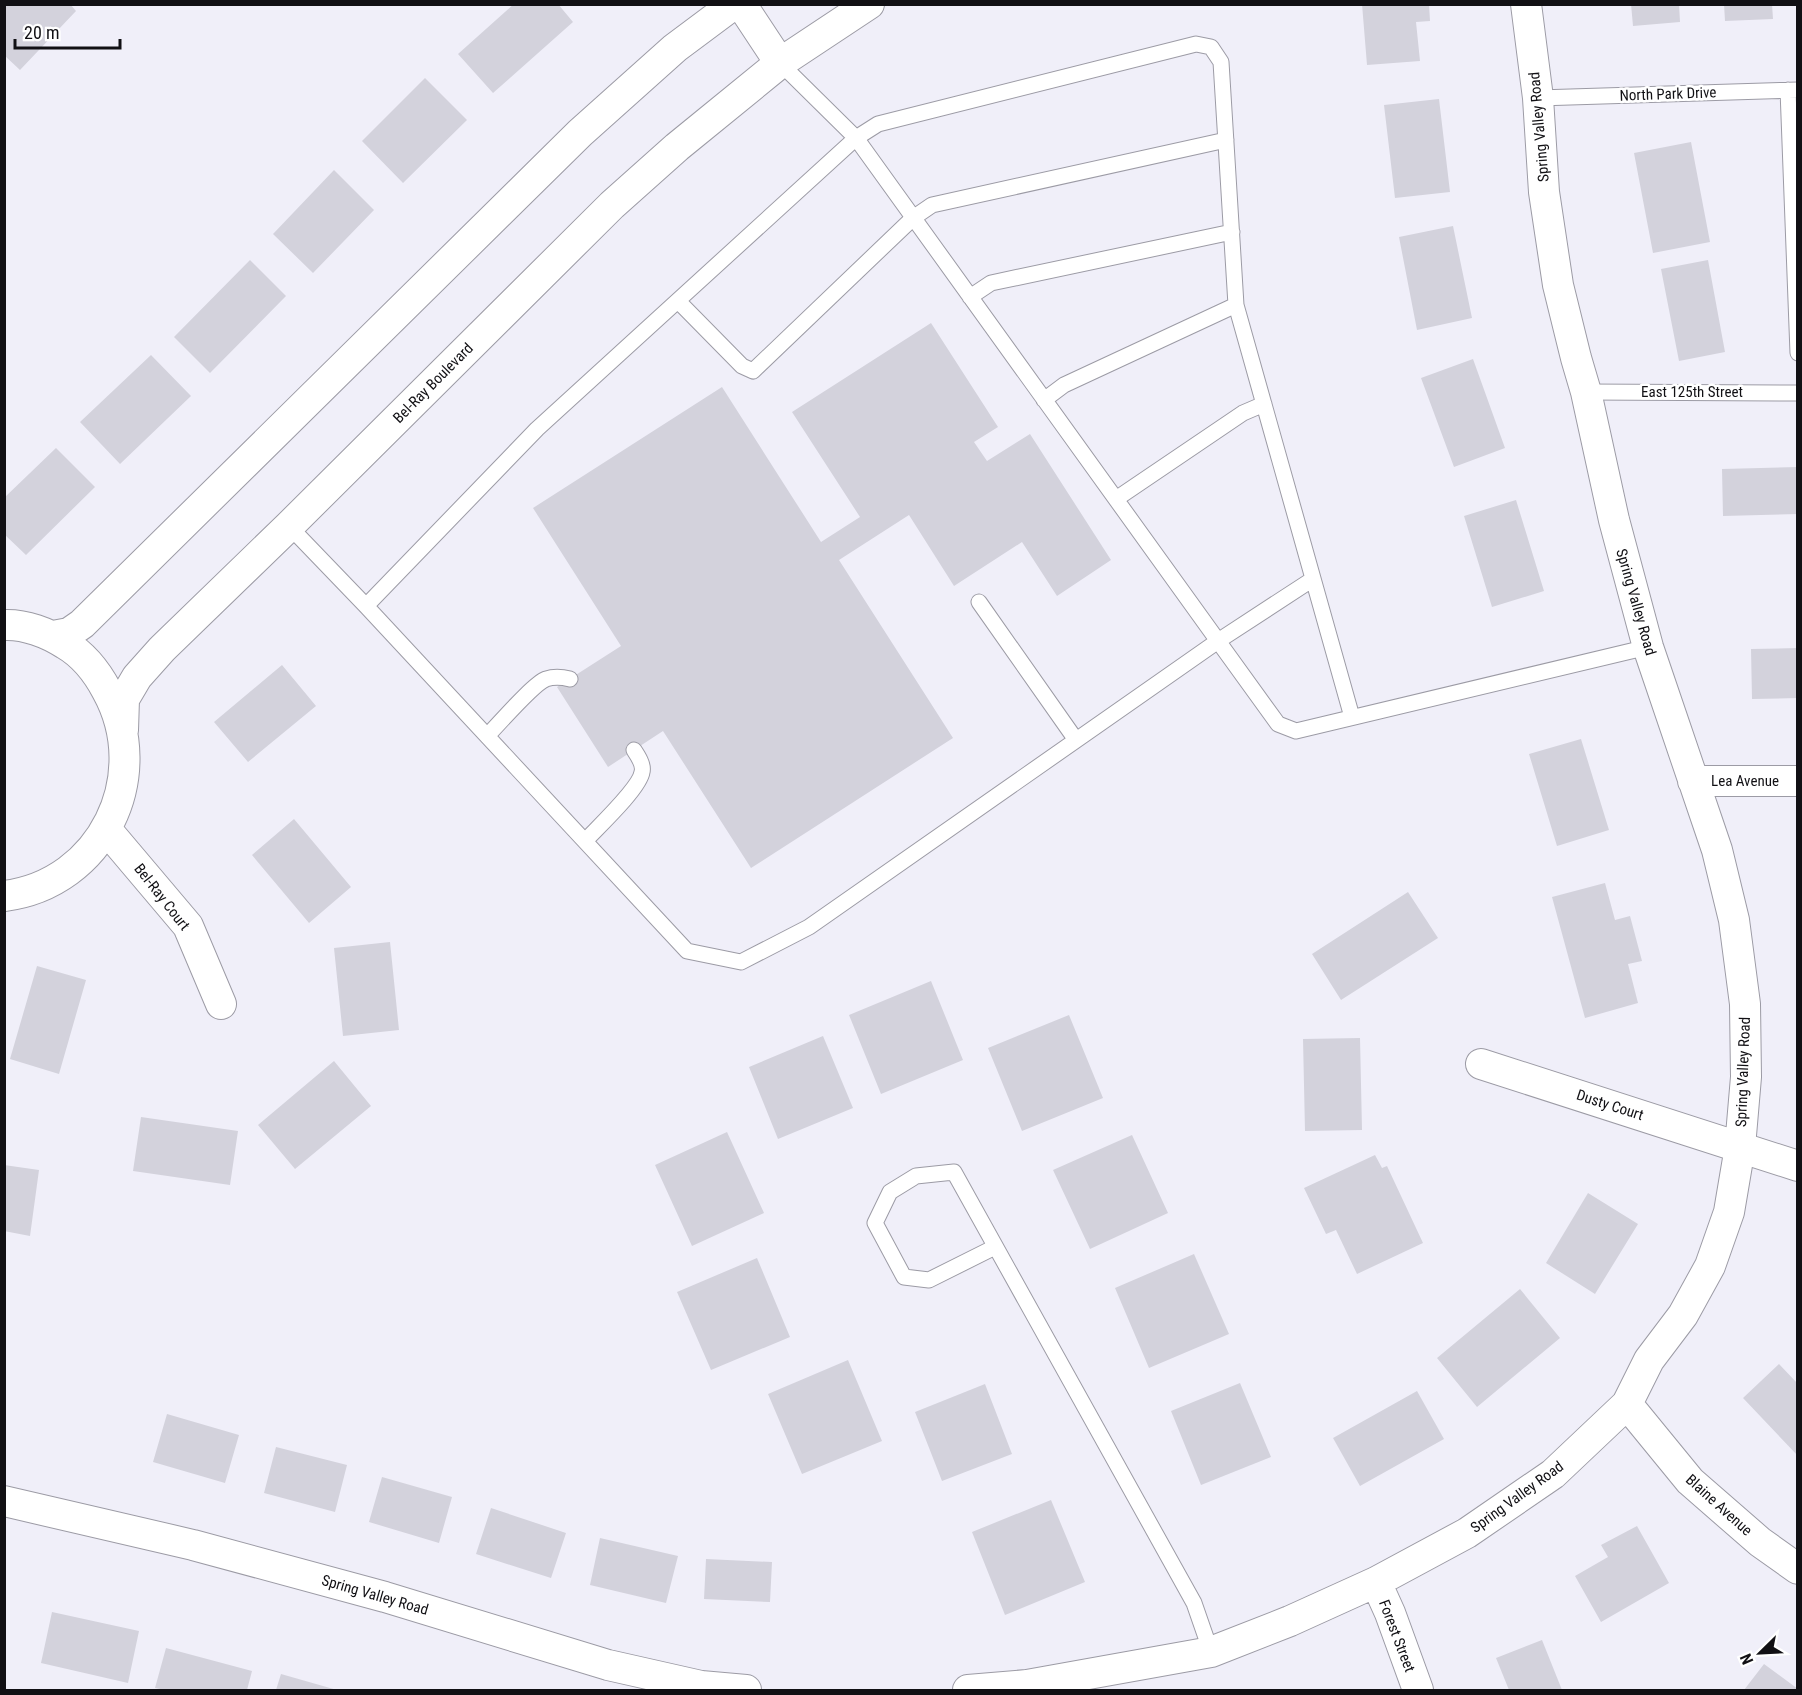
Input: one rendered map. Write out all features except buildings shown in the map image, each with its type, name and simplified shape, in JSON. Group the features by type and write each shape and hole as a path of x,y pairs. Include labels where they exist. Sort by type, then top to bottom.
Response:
{"street":[{"path":"53,636 69,633 82,624 580,133 675,48 734,4"},
{"path":"741,4 780,63"},
{"name":"Bel-Ray Boulevard","path":"5,896 26,892 58,879 86,856 106,829 119,802 126,765 123,730 124,699 136,677 162,649 612,205 677,147 780,63 869,4"},
{"name":"Spring Valley Road","path":"968,1690 1003,1689 1211,1652 1376,1582 1467,1533 1553,1474 1627,1404 1649,1360 1683,1315 1710,1266 1729,1212 1740,1147 1746,1077 1745,1004 1734,920 1717,850 1648,647 1614,520 1586,392 1558,285 1544,192 1538,98 1526,4"},
{"name":"Bel-Ray Boulevard","path":"4,625 23,627 53,636 78,652 99,676 116,706 123,730"},
{"name":"Lea Avenue","path":"1693,781 1797,781"},
{"name":"Bel-Ray Court","path":"106,829 188,926 221,1004"},
{"name":"Dusty Court","path":"1481,1064 1797,1166"},
{"name":"Blaine Avenue","path":"1627,1404 1690,1481 1760,1542 1797,1569"},
{"name":"Spring Valley Road","path":"4,1501 193,1545 374,1594 608,1665 701,1686 746,1690"},
{"name":"Forest Street","path":"1376,1582 1390,1613 1418,1690"}],"lane":[{"path":"366,606 537,429 856,138 878,124 1196,44 1211,47 1221,62 1236,305 1352,717"},
{"path":"780,63 856,138 1278,724 1296,731 1648,647"},
{"path":"1793,90 1797,353"},
{"name":"North Park Drive","path":"1538,98 1793,90"},
{"path":"678,301 742,366 753,371 913,218 932,205 1226,140"},
{"path":"970,297 991,283 1232,232"},
{"path":"1044,400 1064,385 1236,305"},
{"name":"East 125th Street","path":"1586,392 1797,393"},
{"path":"1116,499 1243,413 1264,404"},
{"path":"289,526 687,951 741,962 809,927 1218,641 1313,579"},
{"path":"979,603 1076,740"},
{"path":"488,736 544,679 558,676 570,679"},
{"path":"585,841 635,787 642,772 634,750"},
{"path":"995,1247 929,1280 904,1277 875,1223 891,1192 916,1176 954,1172 1194,1603 1211,1652"}]}
